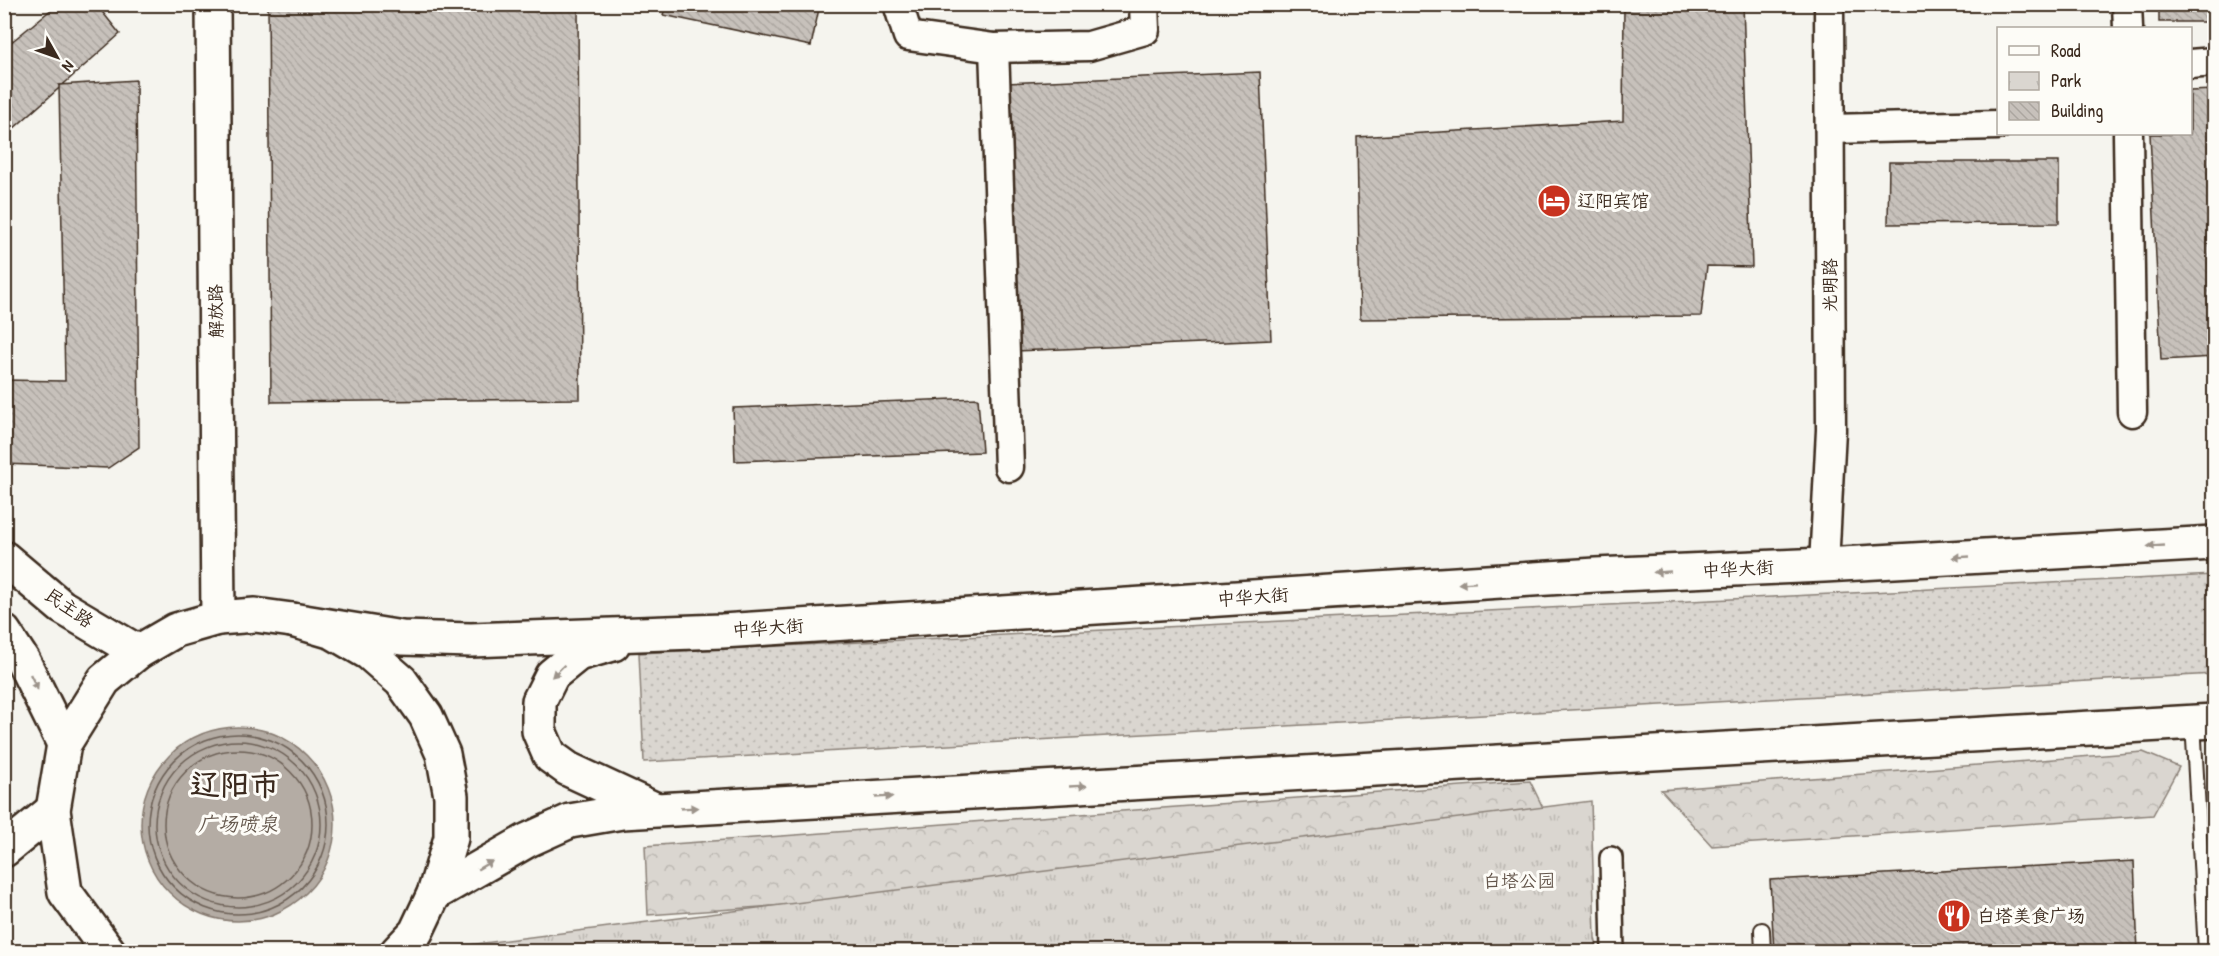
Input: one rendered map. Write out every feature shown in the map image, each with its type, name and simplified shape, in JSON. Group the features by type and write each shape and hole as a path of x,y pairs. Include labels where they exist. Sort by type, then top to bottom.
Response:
{"main road":[{"name":"解放路","path":"213,4 218,618"},
{"name":"中华大街","path":"292,620 402,638 471,640 722,631 1596,575 1824,565 2214,543"},
{"name":"民主路","path":"4,558 62,607 138,652"},
{"path":"109,951 65,892 53,810 64,744 104,680 138,652 176,630 218,618 255,615 292,620 333,632 369,653 401,681 426,716 443,754 452,796 452,838 434,894 416,932 397,951"},
{"path":"4,632 23,661 64,744"},
{"path":"649,633 578,654 552,675 539,701 539,731 550,756 568,769 657,810"},
{"path":"434,894 528,840 570,821 622,812 2204,722"},
{"path":"4,850 53,810"}],"street":[{"path":"898,4 908,36 994,48 1089,46 1145,30 1144,4"},
{"name":"光明路","path":"1824,565 1831,429 1829,4"},
{"path":"2127,4 2128,27"},
{"path":"994,48 1009,468"},
{"path":"2192,64 2214,62"},
{"path":"1830,129 1997,125"},
{"path":"2128,135 2132,412"},
{"path":"1611,858 1613,951"}],"lane":[{"path":"2204,722 2206,951"},
{"path":"1762,930 1763,951"}],"green space":[{"path":"2214,575 2214,674 644,762 639,653"},
{"path":"2143,752 2179,767 2153,815 1712,846 1661,790"},
{"path":"1530,781 1563,849 648,915 645,846"},
{"name":"白塔公园","path":"1591,801 1595,938 1598,951 414,952"}],"water":[{"name":"广场喷泉","path":"238,727 257,729 275,735 299,749 313,763 327,787 333,805 335,824 333,843 327,861 313,885 299,899 275,913 257,919 238,921 219,919 201,913 177,899 163,885 149,861 143,843 141,824 143,805 149,787 163,763 177,749 201,735 219,729"}],"building":[{"path":"58,4 96,4 120,34 4,137 4,48"},
{"path":"268,4 578,4 580,399 271,402"},
{"path":"666,4 820,4 811,46 663,15"},
{"name":"辽阳宾馆","path":"1624,4 1743,4 1752,267 1707,266 1701,316 1360,319 1357,137 1623,121"},
{"path":"2159,4 2214,4 2214,22 2159,22"},
{"path":"1260,72 1271,340 1016,351 1006,83"},
{"path":"136,80 139,447 108,468 4,464 4,380 65,381 59,85"},
{"path":"2214,90 2214,357 2161,360 2150,135 2192,135 2192,91"},
{"path":"1889,162 2059,162 2059,223 1888,224"},
{"path":"978,398 982,452 735,461 733,408"},
{"name":"白塔美食广场","path":"2134,861 2138,952 1774,952 1770,880"}],"place":[{"name":"辽阳宾馆","path":"1554,201"},
{"name":"白塔美食广场","path":"1954,916"}],"district":[{"name":"辽阳市","path":"235,785"}]}
